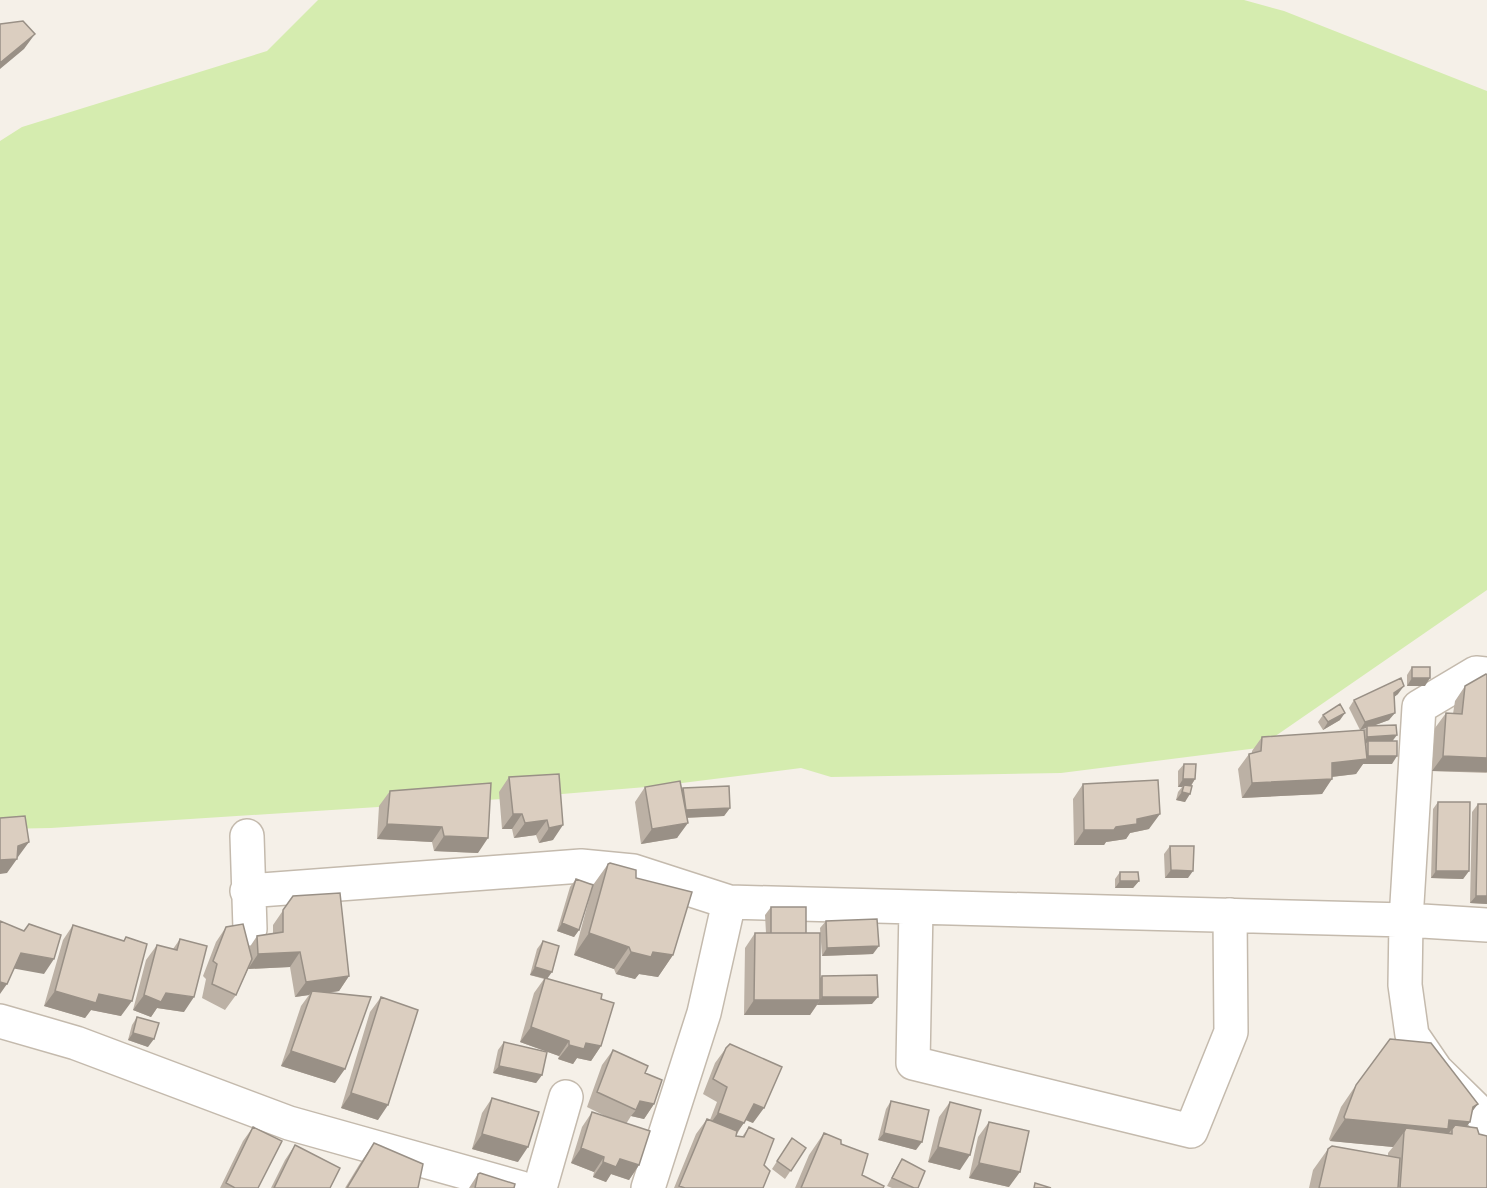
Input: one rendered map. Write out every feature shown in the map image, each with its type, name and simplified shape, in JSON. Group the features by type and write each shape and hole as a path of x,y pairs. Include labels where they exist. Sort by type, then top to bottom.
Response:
{"street":[{"path":"1487,674 1476,673 1419,707 1406,920 1405,985 1412,1035 1436,1070 1487,1120"},
{"path":"247,836 250,929"},
{"path":"247,891 581,866 633,871 729,902 1406,920 1487,925"},
{"path":"648,1188 704,1013 729,902"},
{"path":"916,908 913,1063 1191,1131 1231,1032 1230,915"},
{"path":"0,1021 76,1043 289,1123 521,1188"},
{"path":"540,1188 566,1096"}],"green space":[{"path":"318,0 1244,0 1284,11 1487,91 1487,590 1258,748 1061,773 831,777 801,768 658,786 502,799 51,828 0,829 0,141 22,127 267,51"}],"building":[{"path":"23,21 35,34 0,63 0,24"},
{"path":"1412,667 1430,667 1430,678 1412,678"},
{"path":"1486,674 1487,758 1443,756 1446,713 1462,714 1465,686"},
{"path":"1401,678 1404,686 1394,693 1395,713 1365,722 1354,700"},
{"path":"1340,704 1345,713 1328,722 1323,715"},
{"path":"1396,725 1397,735 1367,737 1367,726"},
{"path":"1364,730 1367,759 1332,763 1332,779 1252,783 1249,754 1261,751 1262,737"},
{"path":"1368,741 1397,741 1397,756 1368,756"},
{"path":"1184,764 1196,764 1195,779 1183,779"},
{"path":"559,774 563,825 549,828 547,820 525,823 522,814 513,814 509,777"},
{"path":"1158,780 1160,814 1137,819 1137,824 1116,827 1114,830 1084,830 1083,784"},
{"path":"680,781 688,823 652,829 645,787"},
{"path":"491,783 488,838 444,836 442,827 387,824 390,791"},
{"path":"1184,785 1192,786 1190,794 1182,792"},
{"path":"729,786 730,808 686,810 683,788"},
{"path":"1438,802 1470,802 1469,871 1436,871"},
{"path":"1478,804 1487,804 1487,896 1476,896"},
{"path":"25,816 29,842 18,846 17,859 0,860 0,818"},
{"path":"1170,846 1194,846 1193,871 1171,870"},
{"path":"610,863 636,870 636,878 692,892 673,955 653,952 651,957 631,952 629,947 589,933"},
{"path":"1120,872 1138,872 1139,881 1120,881"},
{"path":"576,879 593,885 579,930 562,923"},
{"path":"340,893 349,976 306,982 300,952 258,954 257,936 283,932 283,910 293,896"},
{"path":"771,907 806,907 806,933 771,933"},
{"path":"877,919 879,946 827,948 826,921"},
{"path":"0,921 24,931 29,924 61,935 54,959 21,953 7,984 0,982"},
{"path":"243,924 252,959 236,995 212,984 217,964 213,961 226,927"},
{"path":"73,925 124,941 126,937 147,944 132,1001 99,994 96,1003 55,991"},
{"path":"755,933 820,933 820,1000 754,1000"},
{"path":"180,939 207,946 194,997 166,993 161,1002 144,995 157,945 177,950"},
{"path":"543,941 559,946 552,972 535,967"},
{"path":"877,975 878,997 822,997 822,976"},
{"path":"545,978 602,994 601,999 614,1003 601,1046 586,1043 584,1049 569,1045 569,1041 531,1027"},
{"path":"312,991 371,997 345,1069 291,1051"},
{"path":"381,997 418,1010 388,1105 351,1093"},
{"path":"137,1017 159,1023 154,1039 133,1033"},
{"path":"1390,1039 1431,1043 1478,1104 1473,1107 1470,1122 1449,1120 1448,1129 1345,1119 1356,1085"},
{"path":"504,1042 547,1052 542,1075 499,1066"},
{"path":"730,1044 782,1067 764,1108 754,1104 744,1123 718,1113 727,1087 713,1079 726,1048"},
{"path":"613,1050 648,1066 645,1073 662,1080 654,1104 640,1101 636,1110 597,1092"},
{"path":"492,1098 539,1112 528,1147 482,1134"},
{"path":"891,1101 929,1110 922,1142 884,1133"},
{"path":"950,1102 981,1110 970,1155 938,1147"},
{"path":"592,1112 650,1131 639,1165 620,1159 616,1167 603,1162 604,1157 581,1148"},
{"path":"707,1119 737,1131 736,1136 744,1137 749,1127 774,1139 764,1165 770,1171 763,1188 685,1188 679,1186"},
{"path":"989,1122 1029,1131 1020,1172 979,1163"},
{"path":"1455,1125 1477,1128 1479,1134 1487,1136 1487,1188 1400,1188 1406,1128 1452,1134"},
{"path":"253,1127 282,1141 258,1188 235,1188 226,1183"},
{"path":"824,1133 841,1140 841,1144 868,1154 862,1175 884,1186 883,1188 801,1188"},
{"path":"792,1138 806,1148 791,1171 777,1161"},
{"path":"374,1143 423,1164 418,1188 347,1188"},
{"path":"295,1145 340,1168 330,1188 274,1188"},
{"path":"1332,1146 1400,1158 1398,1188 1319,1188 1328,1149"},
{"path":"902,1159 925,1171 918,1188 892,1178"},
{"path":"480,1173 515,1184 514,1188 475,1188"},
{"path":"1035,1183 1051,1188 1034,1188"}]}
